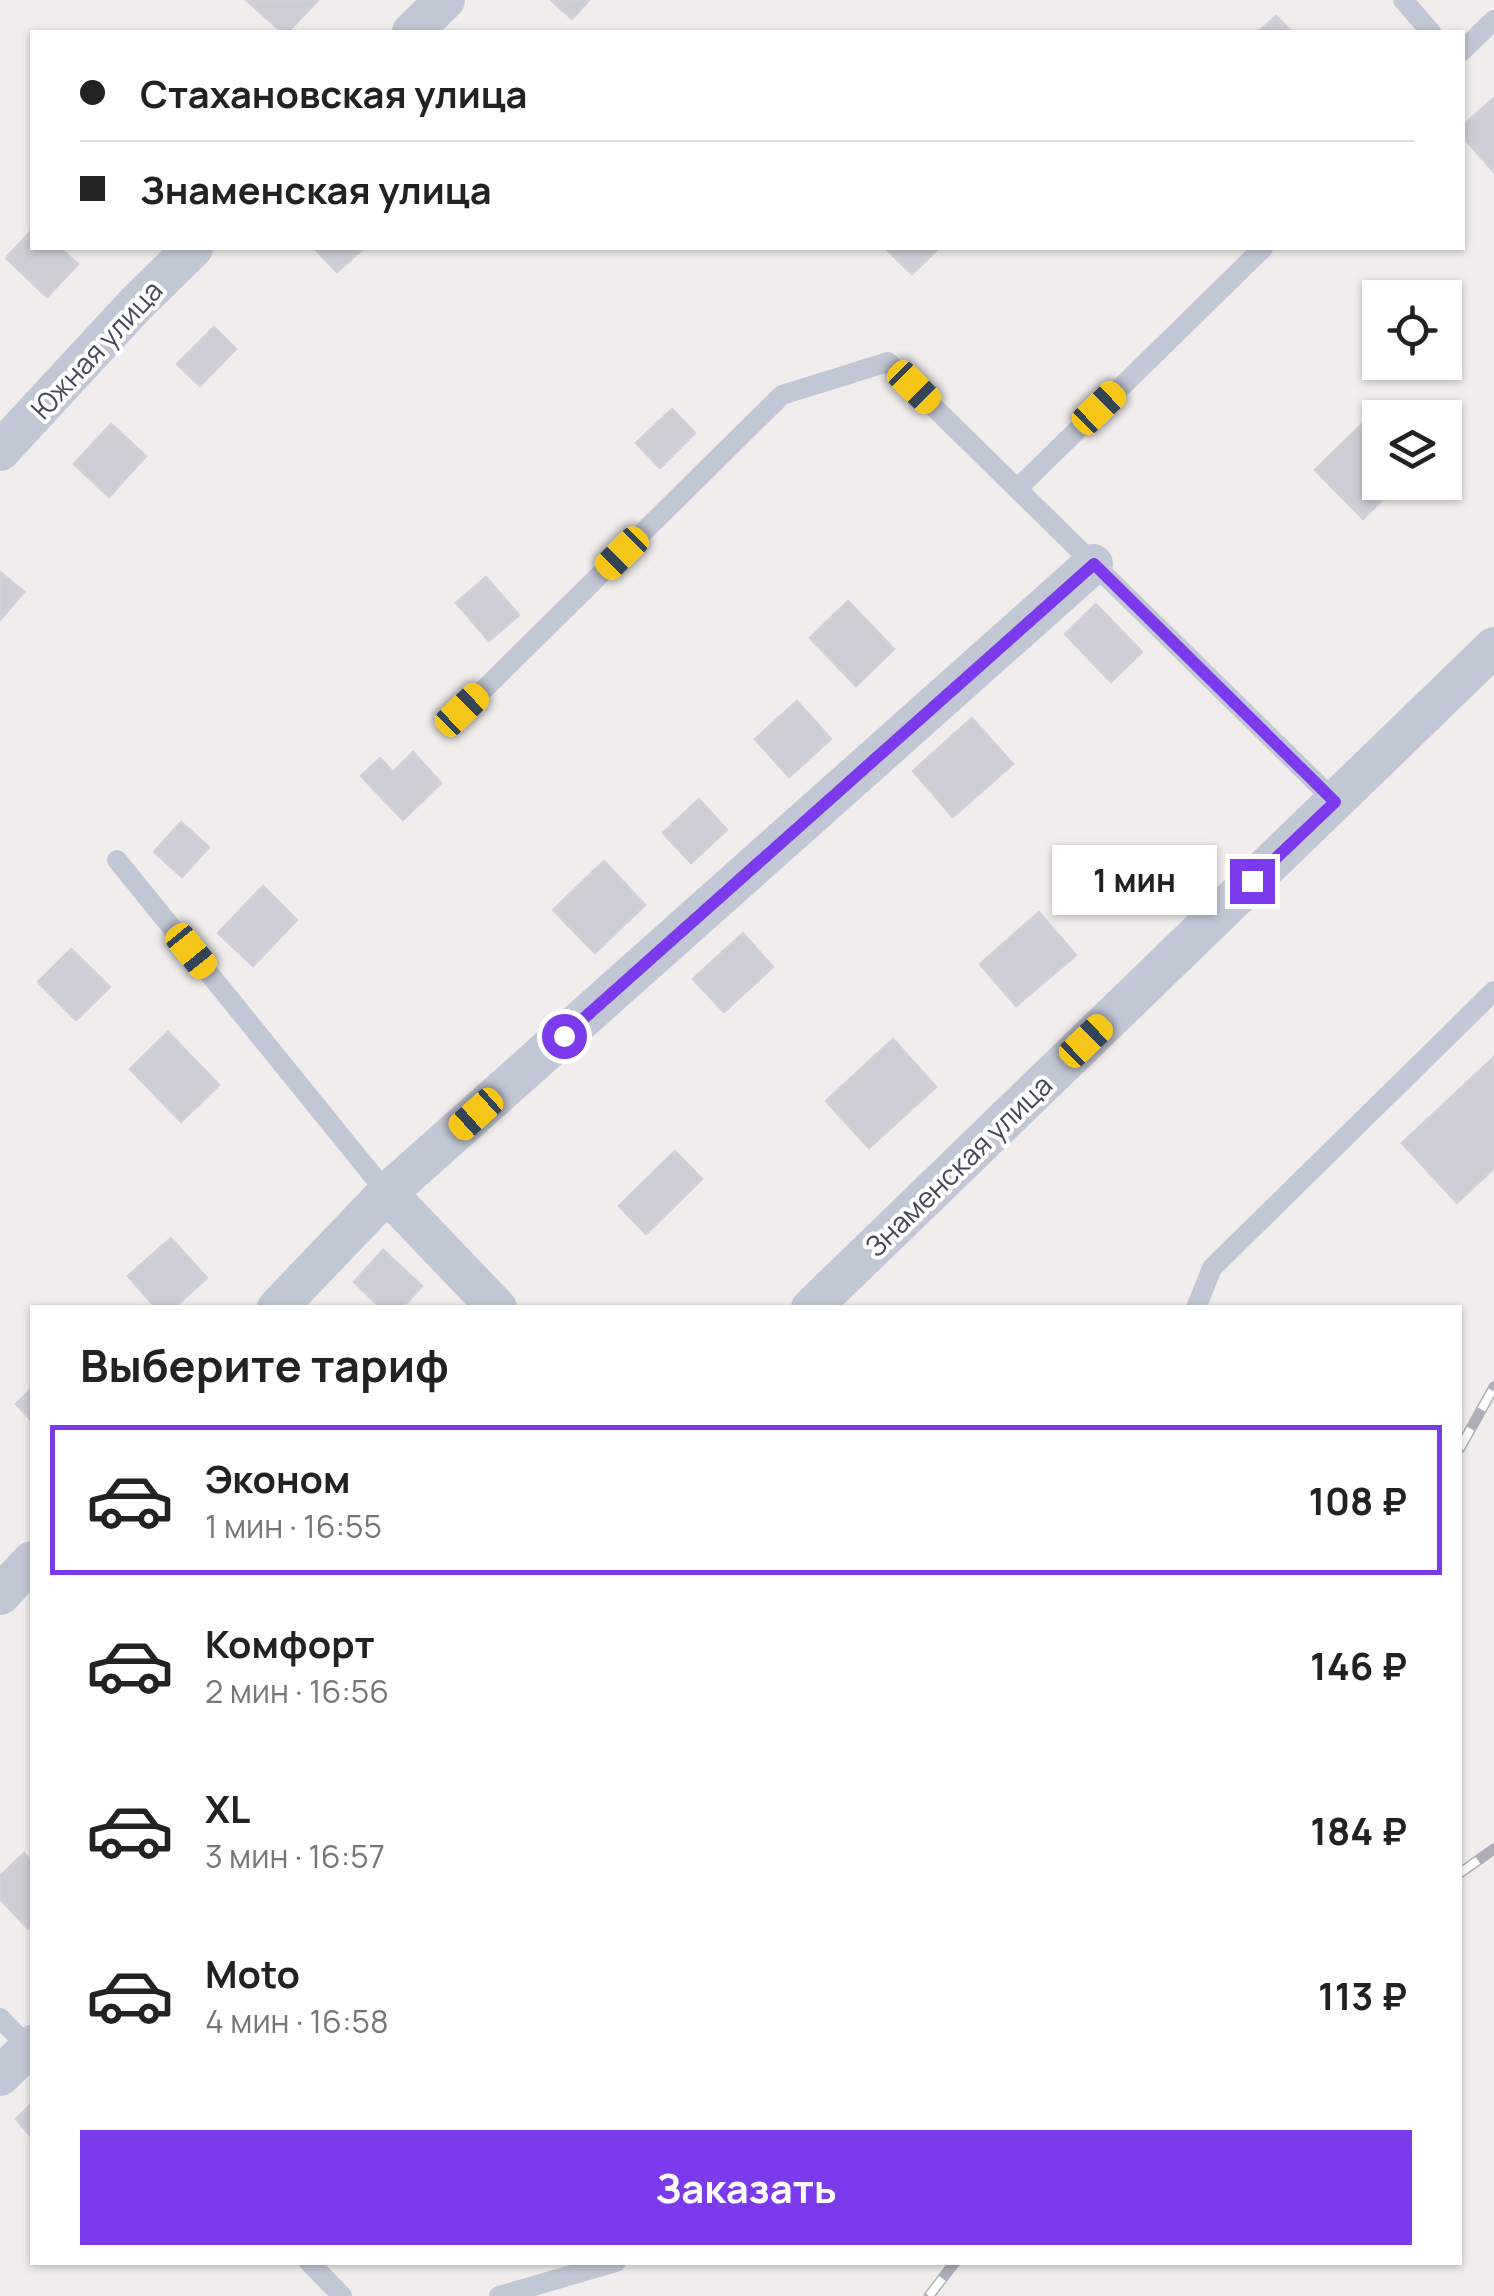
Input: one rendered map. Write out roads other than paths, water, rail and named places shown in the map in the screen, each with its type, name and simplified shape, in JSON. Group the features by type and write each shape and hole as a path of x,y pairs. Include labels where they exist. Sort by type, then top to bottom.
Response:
{"street":[{"path":"414,30 445,0"},
{"name":"Южная улица","path":"0,451 191,250"},
{"path":"280,1305 388,1193 1094,564"},
{"name":"Знаменская улица","path":"814,1305 1494,648"},
{"path":"388,1193 494,1305"},
{"path":"0,1595 30,1564"},
{"path":"0,2076 30,2048"}],"lane":[{"path":"1403,0 1430,30"},
{"path":"1465,49 1491,28"},
{"path":"1017,489 1261,250"},
{"path":"462,710 782,395 888,362 1335,802"},
{"path":"117,860 388,1193"},
{"path":"1197,1305 1212,1268 1494,991"},
{"path":"0,2018 30,2046"},
{"path":"312,2265 342,2296"},
{"path":"500,2296 606,2265"}],"railway":[{"path":"1462,1444 1494,1387"},
{"path":"1462,1872 1494,1849"},
{"path":"929,2296 953,2265"}]}
